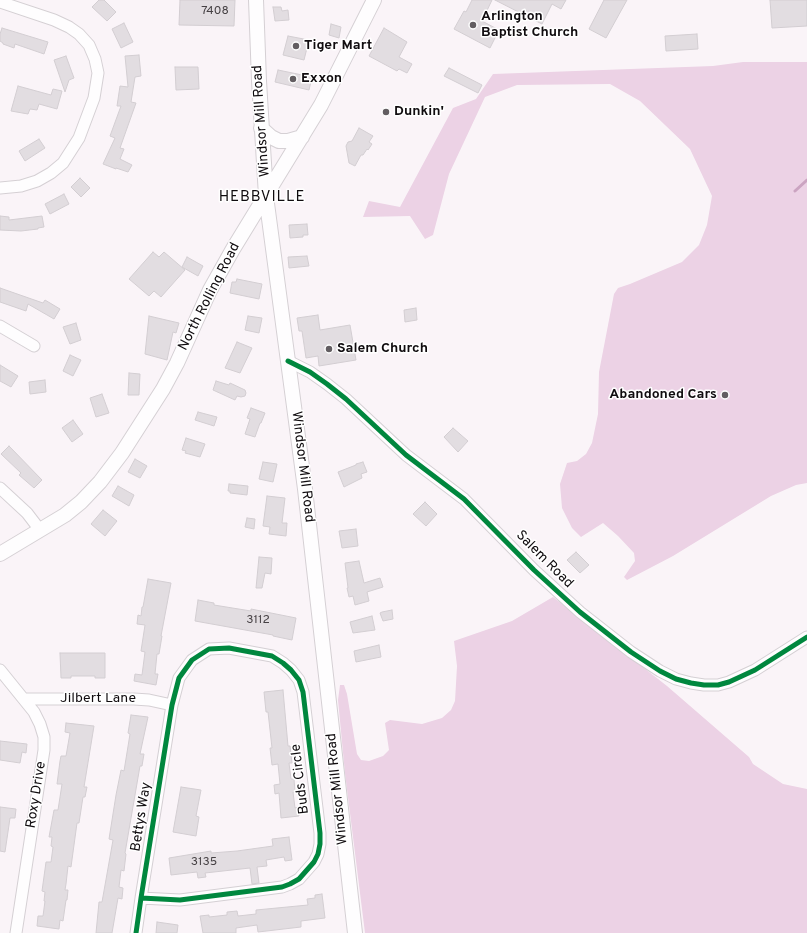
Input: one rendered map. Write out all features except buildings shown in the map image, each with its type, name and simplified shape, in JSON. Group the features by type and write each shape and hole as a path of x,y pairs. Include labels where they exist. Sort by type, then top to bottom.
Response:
{"main road":[{"name":"Windsor Mill Road","path":"256,0 261,128 266,196 321,624 355,933"},
{"name":"North Rolling Road","path":"0,554 65,515 81,502 100,482 122,453 161,392 177,363 210,290 233,249 321,105 374,0"},
{"path":"261,128 271,137 279,141 288,141 302,137"}],"street":[{"path":"0,2 69,26 89,45 95,58 98,73 94,98 79,138 63,163 51,173 37,181 21,186 0,188"},
{"path":"0,326 34,346"},
{"name":"Salem Road","path":"288,361 310,372 346,399 406,455 464,499 539,574 580,612 631,652 660,671 676,679 691,683 711,685 729,682 755,670 807,637"},
{"path":"0,488 27,514 40,530"},
{"name":"Buds Circle","path":"141,898 180,900 282,887 299,879 306,872 318,854 320,844 320,832 303,692 299,680 283,663 272,656 264,654 229,648 209,649 192,660 185,668 179,678 172,705"},
{"name":"Roxy Drive","path":"0,670 34,712 44,737 44,750 16,933"},
{"name":"Jilbert Lane","path":"24,699 134,699 149,700 172,705"},
{"name":"Bettys Way","path":"136,933 172,705"}],"shaded area":[{"path":"743,62 807,62 807,483 796,485 771,496 673,556 627,580 624,577 635,561 634,553 603,523 581,537 572,528 562,508 560,484 567,463 577,461 586,454 592,443 598,414 599,372 614,294 618,288 682,262 699,245 707,225 712,196 690,149 640,101 610,84 517,85 485,97 449,174 433,235 425,239 410,216 363,217 369,201 400,207 453,108 476,99 493,74 713,66"},
{"path":"553,597 667,686 749,757 753,764 783,784 807,789 807,933 365,933 345,773 338,700 340,685 344,685 347,694 357,754 361,760 369,761 383,756 389,750 385,723 390,720 422,724 442,718 451,710 455,701 457,666 454,641 512,621"}],"waterway":[{"path":"795,191 807,180"}],"cycle path":[{"path":"288,361 310,372 346,399 406,455 464,499 534,570 580,612 631,652 660,671 676,679 691,683 718,685 729,682 755,670 807,637"},
{"path":"136,933 141,898 172,705 179,678 192,660 209,649 229,648 272,656 291,670 299,680 303,692 320,833 318,854 314,862 299,879 282,887 180,900 141,898"}],"place":[{"name":"Arlington Baptist Church","path":"473,25"},
{"name":"Tiger Mart","path":"296,46"},
{"name":"Exxon","path":"293,79"},
{"name":"Dunkin'","path":"386,112"},
{"name":"Salem Church","path":"329,349"},
{"name":"Abandoned Cars","path":"725,395"}],"district":[{"name":"HEBBVILLE","path":"262,198"}]}
